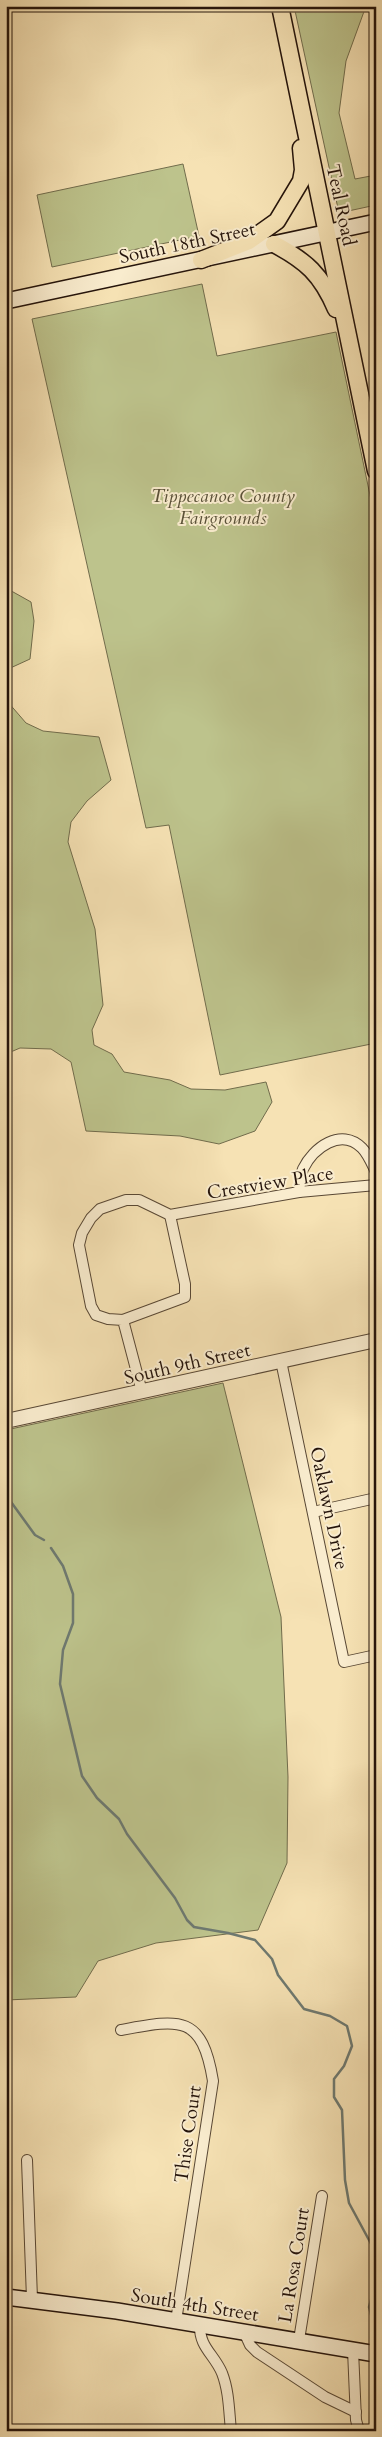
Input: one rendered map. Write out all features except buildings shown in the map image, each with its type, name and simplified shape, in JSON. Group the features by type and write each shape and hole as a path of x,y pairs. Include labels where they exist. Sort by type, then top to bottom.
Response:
{"main road":[{"name":"Teal Road","path":"280,6 376,471"},
{"path":"201,260 249,241 267,230 277,221 295,193 303,170 297,120 297,88"},
{"name":"South 18th Street","path":"6,300 376,222"},
{"path":"274,244 298,257 320,278 337,310 343,335 354,363"},
{"name":"South 4th Street","path":"6,2296 299,2340 376,2354"}],"street":[{"path":"299,1192 303,1168 324,1144 331,1140 352,1142 362,1148 376,1172"},
{"name":"Crestview Place","path":"170,1215 299,1192 376,1185"},
{"path":"126,1200 140,1200 170,1215 185,1284 185,1298 123,1320 108,1319 96,1315 91,1306 79,1245 82,1233 91,1218 100,1209 126,1200"},
{"path":"123,1320 142,1392"},
{"name":"South 9th Street","path":"6,1421 376,1340"},
{"name":"Oaklawn Drive","path":"281,1361 344,1662 376,1655"},
{"path":"313,1512 376,1498"},
{"name":"Thise Court","path":"121,2030 153,2024 176,2023 192,2028 202,2039 210,2059 214,2081 176,2321"},
{"path":"27,2160 32,2299"},
{"name":"La Rosa Court","path":"299,2340 322,2196"},
{"path":"200,2325 199,2338 219,2365 227,2388 231,2431"},
{"path":"244,2332 250,2345 257,2352 324,2397 356,2412"},
{"path":"353,2350 356,2412 359,2431"}],"green space":[{"path":"294,6 366,6 346,61 339,113 355,179 376,175 376,205 339,213"},
{"path":"183,164 199,236 52,267 37,195"},
{"name":"Tippecanoe County Fairgrounds","path":"202,284 217,356 336,332 376,524 376,1043 220,1075 169,825 146,828 32,319"},
{"path":"6,588 31,602 34,621 30,659 6,670"},
{"path":"6,694 7,701 26,723 43,731 99,737 111,780 87,801 71,822 68,842 95,929 103,1005 92,1030 94,1045 112,1054 124,1072 170,1080 191,1089 225,1090 266,1082 272,1102 255,1131 219,1144 180,1136 86,1131 71,1062 51,1049 20,1048 6,1054"},
{"path":"223,1383 281,1617 288,1777 287,1863 258,1930 156,1943 98,1961 76,1997 6,2000 6,1430"}],"waterway":[{"path":"6,1495 35,1535 44,1540"},
{"path":"51,1548 63,1566 73,1594 73,1623 63,1650 60,1684 82,1776 97,1798 119,1819 127,1834 175,1898 187,1920 194,1927 255,1940 272,1959 278,1975 304,2009 330,2016 347,2026 352,2046 344,2066 334,2079 334,2097 342,2110 345,2180 349,2203 376,2253"},
{"path":"376,2281 369,2307 376,2334"}]}
